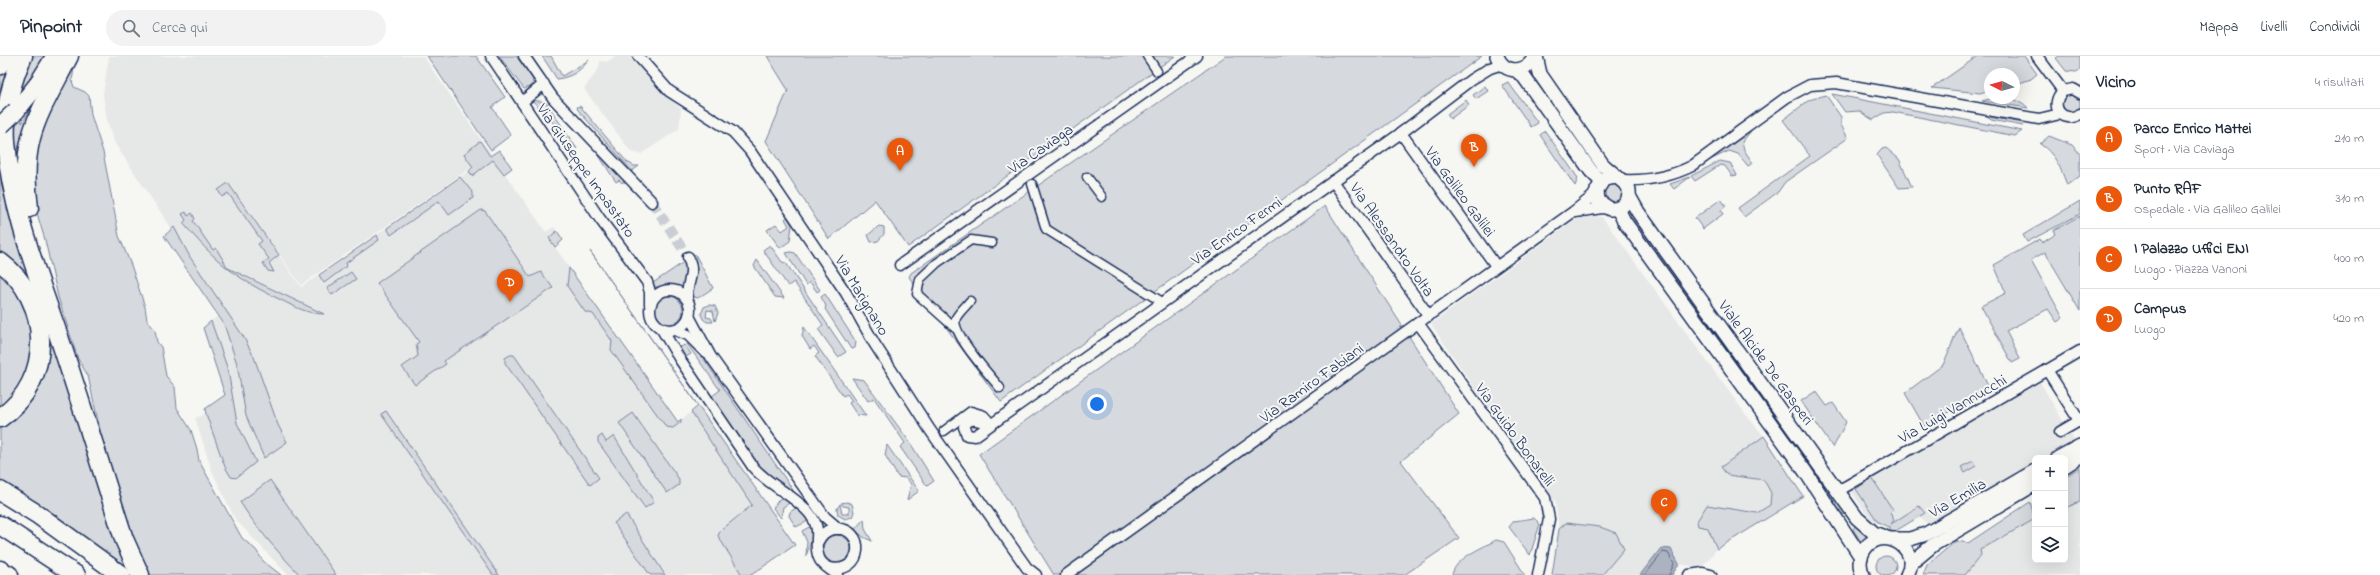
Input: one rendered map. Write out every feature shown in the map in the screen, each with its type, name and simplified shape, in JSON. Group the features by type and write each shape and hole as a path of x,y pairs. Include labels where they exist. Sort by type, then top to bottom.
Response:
{"highway":[{"path":"0,66 7,56"},
{"path":"23,56 9,102 6,125 8,156 20,214 124,539 140,575"},
{"path":"0,126 16,111 37,85 55,56"},
{"path":"69,56 36,119 29,144 25,171 30,216 40,259 64,340 72,377"},
{"path":"0,262 22,282 34,305 40,324 41,345 36,372 30,385 19,400 0,418"},
{"path":"0,491 36,514 121,575"},
{"path":"0,525 76,575"},
{"path":"0,570 9,575"}],"street":[{"name":"Via Giuseppe Impastato","path":"491,56 600,219 646,282 650,292 650,304"},
{"name":"Via Giuseppe Impastato","path":"524,56 553,98 652,202"},
{"name":"Via Marignano","path":"638,56 670,91 733,132 750,151 846,293 885,361 930,430 1027,568 1036,575"},
{"path":"1147,56 1157,71"},
{"name":"Via Caviaga","path":"900,265 1197,56"},
{"path":"1500,60 1508,69 1516,70 1528,66 1535,56"},
{"name":"Viale Alcide De Gasperi","path":"1535,56 1540,74 1603,165 1626,184 1638,212 1857,518 1876,534 1889,538 1904,546 1908,552 1909,570"},
{"path":"2037,56 2062,91"},
{"name":"Via Enrico Fermi","path":"990,423 1401,133 1477,75 1490,68 1500,60"},
{"name":"Viale Alcide De Gasperi","path":"1516,70 1524,77 1591,171 1599,186 1598,200 1614,209 1624,221 1819,492 1860,568"},
{"path":"1599,186 1608,177 1626,184 1664,177 1685,170 1787,97 1810,85 1823,82 1844,84 2039,119 2060,114 2078,119"},
{"path":"522,102 544,84"},
{"path":"2062,91 2079,92"},
{"path":"2060,114 2055,104 2062,91"},
{"path":"1561,128 1572,120"},
{"name":"Via Galileo Galilei","path":"1401,133 1496,266"},
{"path":"1087,177 1102,197"},
{"name":"Via Alessandro Volta","path":"1333,181 1429,316"},
{"path":"1032,184 1046,229 1162,302"},
{"path":"1614,209 1626,204 1626,184"},
{"name":"Via Ramiro Fabiani","path":"1066,575 1429,316 1496,266 1574,212 1592,197 1599,186"},
{"name":"Via Ramiro Fabiani","path":"1574,212 1602,208 1614,209"},
{"path":"992,243 971,240 937,263 920,279 917,294 955,328 972,353 1000,388"},
{"path":"675,330 685,323 689,316 690,307 687,299 687,290 692,271 688,257"},
{"path":"687,299 675,290 664,290 655,295 650,304 652,320 661,328 679,358 753,467 768,482 802,505 811,515"},
{"path":"955,328 956,318 970,301"},
{"path":"689,316 711,357 825,517 839,528 848,532 855,539 857,556 846,568 833,572 819,559 817,543 818,527 792,472"},
{"name":"Via Guido Bonarelli","path":"1418,323 1545,498 1550,519 1538,575"},
{"path":"661,328 675,330 688,335 711,357"},
{"name":"Via Luigi Vannucchi","path":"1838,491 2080,351"},
{"path":"2047,370 2080,421 2060,432"},
{"path":"944,431 971,411 984,415 990,423"},
{"path":"2064,455 2080,446"},
{"path":"2068,461 2080,455"},
{"path":"2068,464 2080,455"},
{"name":"Via Emilia","path":"1889,538 1910,538 1926,534 2032,482"},
{"name":"Via Emilia","path":"1909,570 1933,545 2032,483"},
{"path":"817,543 828,531 839,528"},
{"path":"1860,568 1870,544 1889,538"},
{"path":"1688,575 1703,573 1711,575"}],"shaded area":[{"path":"11,56 0,110 0,73"},
{"path":"31,56 50,56 20,100 22,123 39,95 20,192 12,130 15,101"},
{"path":"109,56 423,56 491,154 301,285 228,182 301,287 499,150 512,168 505,174 546,232 554,227 563,240 555,247 678,422 699,406 795,545 751,575 288,575 235,519 212,471 195,418 206,414 205,409 225,395 203,328 219,315 164,236 172,229 115,144 107,120 103,94"},
{"path":"427,56 476,56 505,97 492,107 511,135 491,150"},
{"path":"499,56 516,56 533,79 532,86 524,89"},
{"path":"542,56 551,56 562,76 589,60 575,73 567,77 557,79"},
{"path":"615,56 628,56 681,109 679,129 641,154 631,152 584,89 599,68 600,61 607,62"},
{"path":"767,56 1175,56 908,247 875,200 829,239 766,141 788,90"},
{"path":"1226,56 1482,56 1001,402 909,277 911,273"},
{"path":"1978,56 2024,56 2037,74 2031,79 2020,83 2020,68 1984,68 1984,92 1980,93 1932,88"},
{"path":"2059,56 2080,56 2080,70 2076,72 2066,71 2056,58"},
{"path":"75,62 72,81 74,87 85,92 89,96 91,115 103,152 119,236 131,265 145,307 147,320 155,330 157,342 161,347 166,376 175,387 177,408 191,430 199,461 242,538 256,550 263,561 281,575 149,575 137,556 102,439 88,376 78,359 58,297 45,240 36,210 37,140 45,119"},
{"path":"1508,82 1538,123 1531,127 1502,85"},
{"path":"1485,86 1488,91 1476,99 1473,95"},
{"path":"1832,94 2022,131 2015,136 1893,112 1884,113 1873,120 1859,111 1845,112"},
{"path":"2070,94 2077,97 2080,104 2077,111 2070,114 2063,111 2060,104 2063,97"},
{"path":"1826,95 1841,117 1841,125 1848,138 1785,182 1778,192 1744,217 1738,208 1810,156 1783,120 1809,100"},
{"path":"532,100 546,102 577,149"},
{"path":"1466,100 1469,105 1450,119 1447,114"},
{"path":"2020,102 2028,108 2002,104 2020,104"},
{"path":"580,106 627,162 634,166 639,166 632,171 578,110 577,107"},
{"path":"1988,117 2023,123 2023,126 1991,120"},
{"path":"1545,131 1578,178 1575,186 1540,135"},
{"path":"1751,131 1742,142 1744,150 1753,163 1748,166 1738,154 1729,151 1710,160"},
{"path":"0,136 131,575 128,575 0,486 0,426 47,351 0,256"},
{"path":"2049,136 2072,145 2080,154 2080,176 2067,185 2060,167 2054,157 2040,144"},
{"path":"480,141 490,156 499,150 512,168 504,174 493,160 472,176 469,171 473,167 464,154"},
{"path":"594,148 624,181 622,183 619,180 616,182"},
{"path":"1886,148 1899,159 1912,187 1899,188 1877,155 1882,149"},
{"path":"1720,161 1730,163 1737,175 1732,176 1725,166 1720,165 1695,181 1691,176"},
{"path":"460,177 473,193 473,198 449,215 439,201 391,235 387,228"},
{"path":"1690,177 1674,189 1670,184"},
{"path":"228,183 279,255 269,263 274,272 268,271 263,263 269,259 258,244 262,241 228,193 222,197 218,190"},
{"path":"1613,183 1620,186 1623,193 1620,200 1613,203 1606,200 1603,193 1606,186"},
{"path":"1721,199 1726,206 1721,210 1723,214 1703,229 1695,218"},
{"path":"2080,201 2080,214 2027,242 2023,235"},
{"path":"1325,206 1459,414 1401,461 1459,538 1404,575 1054,575 979,454"},
{"path":"481,210 485,211 530,277 541,272 553,288 444,361 446,364 415,385 402,367 418,356 416,344 419,342 377,283"},
{"path":"186,212 188,216 192,213 195,219 193,221 213,250 216,248 228,268 324,314 312,313 297,308 251,284 227,268 205,248 183,223 186,220 182,214"},
{"path":"1582,215 1602,217 1746,415 1764,436 1803,496 1717,549 1701,568 1679,564 1672,575 1552,575 1559,529 1555,499 1552,501 1431,324"},
{"path":"2080,216 2080,311 2045,252 2031,260 2063,318 2057,322 2048,309 2006,331 2020,359 2012,363 1981,306 2006,293 1994,265 2040,239 2042,243 2056,234 2054,230"},
{"path":"787,217 792,225 790,241 780,248 767,230 776,224 782,231 789,226 785,219"},
{"path":"1636,221 1724,338 1828,484 1823,488 1632,224"},
{"path":"879,226 884,227 884,234 878,241 871,242 868,235"},
{"path":"174,227 190,257 243,336 254,357 278,425 287,442 264,458 246,416 237,364 224,324 164,236"},
{"path":"557,231 563,240 555,247 549,238"},
{"path":"377,235 379,240 346,263 347,266 324,283 319,275"},
{"path":"770,245 782,262 786,263 846,352 838,357 818,329 823,325 794,282 788,286 763,250"},
{"path":"590,251 795,545 751,575 742,575 718,536 720,531 752,505 691,412 698,406"},
{"path":"786,253 795,253 820,290 817,292 810,282 806,285"},
{"path":"695,254 713,288 698,298 694,297 693,292 697,266 693,256"},
{"path":"757,260 784,298 775,297 754,266"},
{"path":"684,262 688,268 683,288 672,285 655,287 653,283"},
{"path":"569,268 678,422 681,419 681,422 673,428 666,427 611,350 612,341 593,314 585,312 567,286"},
{"path":"0,271 18,289 35,331 26,380 0,414"},
{"path":"351,272 356,279 332,295 327,288"},
{"path":"825,294 856,342 855,348 851,349 825,309 826,306 821,297"},
{"path":"669,296 679,300 683,310 679,320 669,324 659,320 655,310 659,300"},
{"path":"709,305 715,306 718,313 715,321 713,311 707,310 706,317 711,318 713,322 707,322 703,319 701,314 704,307"},
{"path":"211,321 228,370 237,423 256,462 236,478 231,477 225,467 205,409 225,395 203,328"},
{"path":"804,327 866,416 857,415 849,403 852,401 847,394 843,396 815,356 819,353 814,346 810,349 802,336"},
{"path":"1959,327 1990,390 1924,426 1905,393 1943,365"},
{"path":"689,343 704,359 797,496 762,470 711,397 720,390 687,344"},
{"path":"685,345 691,354 684,358 678,348"},
{"path":"510,355 514,355 599,478 590,485 505,363 505,358"},
{"path":"852,378 864,380 909,441 934,481 927,486 900,447 905,443 874,398 868,401"},
{"path":"2040,382 2074,440 2072,444 2054,455 2032,455 2032,468 1957,513 1929,525 1920,518 1900,527 1886,522 1873,524 1850,489 1929,440"},
{"path":"1816,391 1827,406 1833,403 1846,422 1833,448 1801,401"},
{"path":"386,411 499,575 493,575 381,414"},
{"path":"633,413 679,479 679,485 667,493 619,423"},
{"path":"602,435 606,442 614,436 654,502 645,508 598,442 598,438"},
{"path":"1764,436 1803,496 1717,549 1708,528 1698,526 1697,521 1707,505 1757,513 1770,505 1771,493 1764,480 1727,475 1721,467"},
{"path":"887,445 919,491 907,500 911,484 906,478 898,477 885,455"},
{"path":"1973,461 1977,466 1965,473 1961,467"},
{"path":"2080,467 2080,575 1941,575 1945,549 1956,541 1968,543 2032,502 2032,563 2068,563 2068,476"},
{"path":"2080,467 2080,502 2068,507 2068,491 2068,475"},
{"path":"1872,478 1893,510 1890,513 1894,520 1891,524 1919,506 1925,513 1894,532 1890,530 1890,526 1888,527 1878,522 1856,489"},
{"path":"270,480 336,575 300,575 253,522 240,502"},
{"path":"1831,490 1846,512 1844,515 1840,512 1828,493"},
{"path":"780,498 791,502 783,507 781,518 773,508"},
{"path":"847,502 852,504 854,512 852,517 845,519 838,515 837,509 840,504 842,514 849,514 849,507 843,506 841,503"},
{"path":"2030,502 2032,509 2032,521 1980,550 1981,555 1965,575 1923,575 1927,565 1956,541 1968,543"},
{"path":"796,508 803,512 808,521 796,527 789,516 790,512"},
{"path":"626,514 665,575 650,575 614,523"},
{"path":"1534,518 1540,524 1530,555 1509,527 1514,521"},
{"path":"864,519 865,529 872,541 863,537 855,529"},
{"path":"1566,523 1600,527 1616,533 1624,549 1602,575 1552,575 1559,529"},
{"path":"1856,525 1868,535 1861,542 1853,529"},
{"path":"811,526 812,539 806,556 807,542 802,531"},
{"path":"837,535 847,539 851,549 847,559 837,563 827,559 823,549 827,539"},
{"path":"1496,540 1504,542 1525,575 1452,575 1458,563 1470,554"},
{"path":"1886,556 1893,559 1896,566 1893,573 1886,576 1879,573 1876,566 1879,559"}],"water":[{"path":"1661,548 1671,549 1679,564 1672,575 1640,575"}],"tunnel":[{"path":"652,202 688,257"}],"place":[{"name":"Punto RAF","path":"1474,167"},
{"name":"Parco Enrico Mattei","path":"900,171"},
{"name":"Campus","path":"510,302"},
{"name":"I Palazzo Uffici ENI","path":"1664,522"}]}
